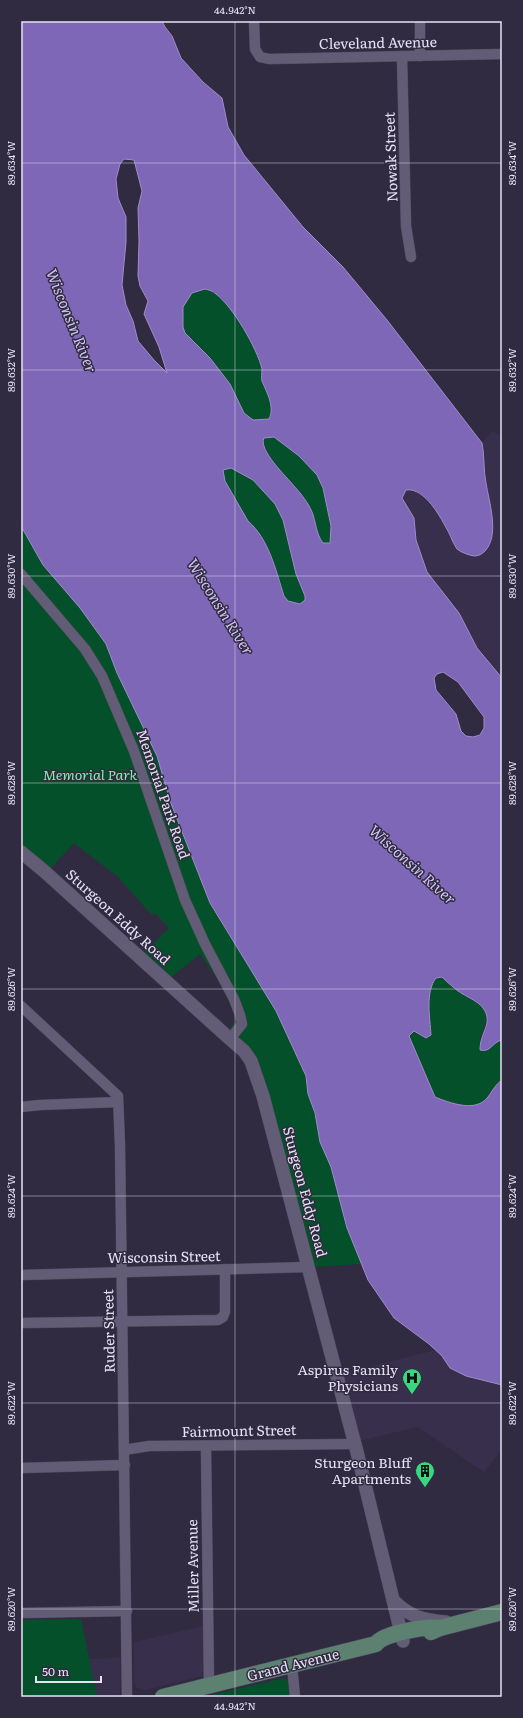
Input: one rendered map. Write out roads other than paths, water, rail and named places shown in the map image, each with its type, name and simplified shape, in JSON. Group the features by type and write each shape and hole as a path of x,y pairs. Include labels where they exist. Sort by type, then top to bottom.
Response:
{"main road":[{"name":"Grand Avenue","path":"163,1697 376,1644 381,1639 402,1637 429,1627 440,1628 502,1612"}],"street":[{"name":"Cleveland Avenue","path":"254,21 254,41 256,53 260,57 269,59 502,54"},
{"path":"420,21 420,56"},
{"name":"Nowak Street","path":"402,56 406,226 411,257"},
{"name":"Memorial Park Road","path":"21,574 85,649 109,690 134,751 185,900 239,1012 242,1024 230,1039"},
{"name":"Sturgeon Eddy Road","path":"21,852 230,1039 249,1058 260,1086 308,1267 402,1637"},
{"path":"21,1006 118,1096 118,1102 21,1107"},
{"name":"Ruder Street","path":"118,1102 123,1323 127,1697"},
{"name":"Wisconsin Street","path":"21,1275 308,1267"},
{"path":"21,1323 123,1323 210,1321 221,1319 224,1316 225,1310 224,1269"},
{"name":"Fairmount Street","path":"124,1450 149,1446 354,1444"},
{"name":"Miller Avenue","path":"206,1446 209,1686"},
{"path":"21,1468 125,1465"},
{"path":"394,1601 408,1613 417,1617 440,1621 464,1622"},
{"path":"21,1613 127,1611"},
{"path":"292,1665 294,1697"}],"water":[{"name":"Wisconsin River","path":"21,21 162,21 172,36 181,58 203,82 222,98 228,127 244,155 303,227 343,267 387,320 482,443 485,478 493,527 489,544 482,554 474,556 463,553 457,549 437,512 420,493 413,490 406,490 402,498 414,518 416,540 427,572 459,613 477,648 502,678 502,1040 487,1050 480,1050 487,1023 485,1011 478,1003 458,991 442,977 436,978 430,990 429,1005 431,1035 426,1038 414,1031 409,1036 435,1097 455,1104 470,1106 477,1105 488,1097 502,1080 502,1385 466,1376 450,1368 442,1356 429,1344 394,1318 368,1280 347,1228 331,1167 320,1142 315,1113 308,1094 306,1076 276,1011 210,903 170,801 157,756 117,673 106,644 80,608 43,565 21,526","holes":["124,159 134,160 142,191 138,208 138,276 140,286 148,301 144,314 159,347 167,373 138,341 133,321 126,305 122,285 126,242 126,217 118,198 116,179 120,164","205,289 214,292 230,308 244,328 255,350 262,369 262,381 271,405 271,414 269,419 253,420 244,413 230,384 210,358 185,333 183,327 183,307 192,293","274,437 299,456 317,475 323,488 331,526 330,543 323,543 317,532 312,512 302,495 269,456 263,443 264,438","231,468 253,480 275,504 283,520 296,574 305,596 305,600 300,604 288,601 284,596 267,546 255,528 248,521 225,481 223,470","443,672 458,682 484,717 484,728 480,735 473,737 466,736 461,731 456,714 436,690 434,678 437,674"]}],"place":[{"name":"Aspirus Family Physicians","path":"412,1395"},
{"name":"Sturgeon Bluff Apartments","path":"425,1488"}],"park label":[{"name":"Memorial Park","path":"90,775"}]}
